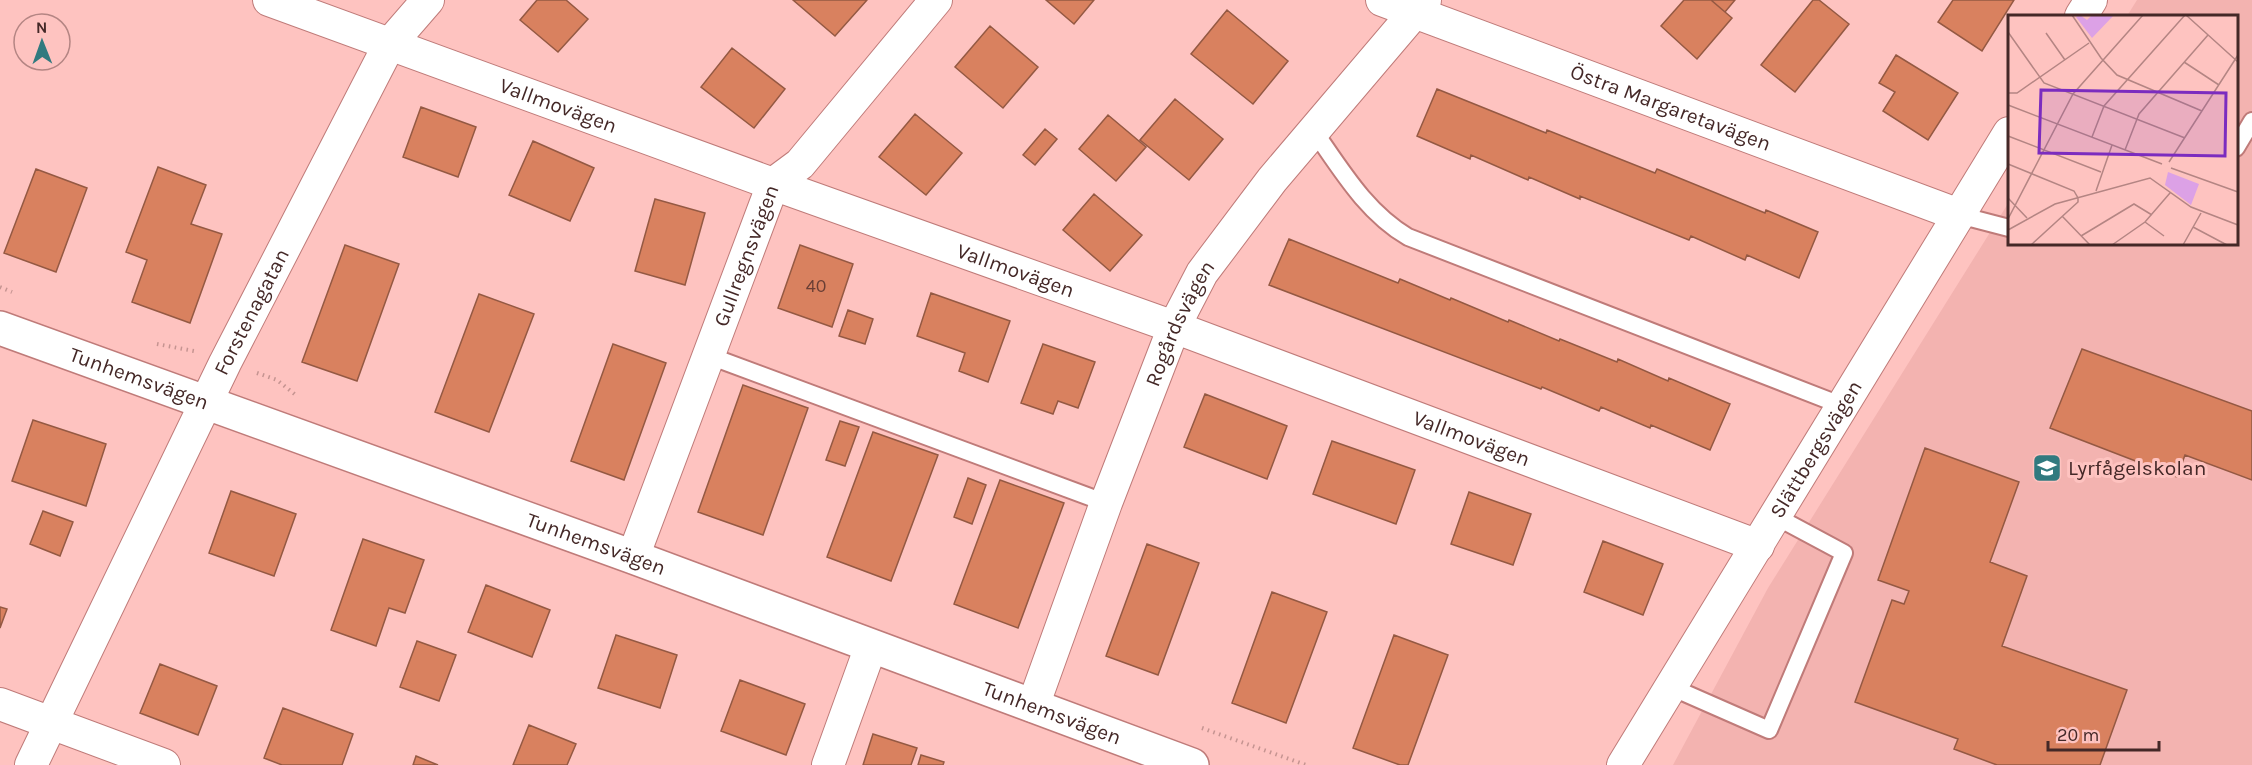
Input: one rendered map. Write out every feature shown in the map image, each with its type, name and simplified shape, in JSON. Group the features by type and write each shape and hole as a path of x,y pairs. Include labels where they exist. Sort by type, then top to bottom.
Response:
{"street":[{"name":"Vallmovägen","path":"269,0 772,184 1174,327 1758,546"},
{"name":"Forstenagatan","path":"30,765 207,402 389,45 428,0"},
{"name":"Gullregnsvägen","path":"633,557 772,184 800,164 936,0"},
{"name":"Östra Margaretavägen","path":"1382,0 1419,6 1959,214"},
{"path":"2081,15 2091,0"},
{"name":"Rogårdsvägen","path":"1033,706 1106,503 1174,327 1202,273 1272,180 1419,6"},
{"name":"Slättbergsvägen","path":"1623,765 2008,136"},
{"name":"Tunhemsvägen","path":"0,328 633,557 1192,765"},
{"path":"828,765 871,646"},
{"path":"0,704 164,765"}],"lane":[{"path":"2237,145 2252,121"},
{"path":"1314,131 1359,195 1385,223 1408,237 1843,406"},
{"path":"1959,214 2008,228"},
{"path":"707,355 1106,503"},
{"path":"1671,687 1769,730 1844,553 1775,516"}],"shaded area":[{"name":"Lyrfågelskolan","path":"2137,0 2252,0 2252,765 1673,765 1768,588 2008,204 2008,244 2237,244 2237,15 2128,15"}],"building":[{"path":"537,0 566,0 588,19 558,52 520,20"},
{"path":"793,0 867,0 835,36"},
{"path":"1046,0 1094,0 1074,24"},
{"path":"1684,0 1711,0 1732,18 1697,59 1661,26"},
{"path":"1711,0 1735,0 1725,12"},
{"path":"1813,0 1819,0 1849,24 1795,92 1761,65"},
{"path":"1953,0 2014,0 1982,51 1938,22"},
{"path":"1227,10 1288,61 1253,104 1191,54"},
{"path":"990,26 1038,67 1003,108 955,67"},
{"path":"732,48 785,89 754,128 701,87"},
{"path":"1896,55 1958,93 1928,140 1883,111 1895,92 1879,83"},
{"path":"1437,89 1546,133 1547,130 1655,173 1657,169 1818,232 1799,278 1747,255 1745,260 1691,236 1689,240 1580,196 1580,199 1529,177 1528,180 1471,155 1470,159 1417,136"},
{"path":"1175,99 1223,139 1189,180 1140,140"},
{"path":"421,107 476,127 458,177 403,157"},
{"path":"915,114 962,153 926,195 879,157"},
{"path":"1108,115 1146,147 1116,181 1079,149"},
{"path":"1045,129 1057,139 1035,165 1023,155"},
{"path":"533,141 594,168 570,221 509,195"},
{"path":"158,167 206,185 191,224 222,234 190,323 132,302 147,260 126,252"},
{"path":"36,169 87,188 56,272 4,253"},
{"path":"1094,194 1142,235 1110,271 1063,230"},
{"path":"655,199 705,213 685,285 635,271"},
{"path":"1289,239 1398,283 1400,279 1559,341 1560,339 1617,362 1618,359 1668,381 1669,378 1730,404 1710,450 1651,425 1650,428 1601,407 1599,411 1542,387 1541,389 1269,285"},
{"path":"345,245 399,264 357,381 302,362"},
{"path":"800,245 853,264 832,327 778,308"},
{"path":"931,293 1010,321 988,382 959,371 965,353 917,336"},
{"path":"479,294 534,314 489,432 435,412"},
{"path":"848,310 873,319 865,344 839,336"},
{"path":"613,344 666,363 624,480 571,461"},
{"path":"1043,344 1095,362 1078,408 1058,401 1053,414 1021,403"},
{"path":"2082,349 2252,411 2252,480 2185,455 2177,477 2050,428"},
{"path":"743,385 808,408 763,535 698,512"},
{"path":"1205,394 1287,426 1267,479 1184,447"},
{"path":"33,420 106,444 86,506 12,481"},
{"path":"840,421 859,427 845,466 826,460"},
{"path":"873,432 938,455 891,581 827,557"},
{"path":"1332,441 1415,470 1396,524 1313,494"},
{"path":"1925,448 2019,482 1990,562 2027,576 2002,646 2127,690 2100,765 1997,765 1954,749 1958,739 1855,702 1892,600 1904,604 1909,591 1878,580"},
{"path":"968,478 986,485 972,524 954,517"},
{"path":"1000,480 1064,503 1018,628 954,604"},
{"path":"231,491 296,514 274,576 209,553"},
{"path":"1469,492 1531,514 1513,565 1451,544"},
{"path":"43,511 73,522 60,556 30,544"},
{"path":"363,539 424,560 405,613 389,608 376,646 331,630"},
{"path":"1603,541 1663,564 1643,615 1584,592"},
{"path":"1147,544 1199,563 1158,675 1106,656"},
{"path":"486,585 550,610 532,657 468,632"},
{"path":"1272,592 1327,612 1286,723 1232,703"},
{"path":"0,607 7,609 0,628"},
{"path":"616,635 677,655 660,708 598,688"},
{"path":"1394,635 1448,655 1408,765 1400,765 1353,748"},
{"path":"417,641 456,655 439,701 400,687"},
{"path":"160,664 217,686 198,735 140,713"},
{"path":"740,680 805,704 786,755 721,731"},
{"path":"283,708 353,734 342,765 282,765 264,758"},
{"path":"529,725 576,744 567,765 513,765"},
{"path":"873,734 917,748 911,765 863,765"},
{"path":"921,755 944,762 943,765 918,765"},
{"path":"416,756 438,765 413,765"}],"place":[{"name":"Lyrfågelskolan","path":"2047,468"}]}
